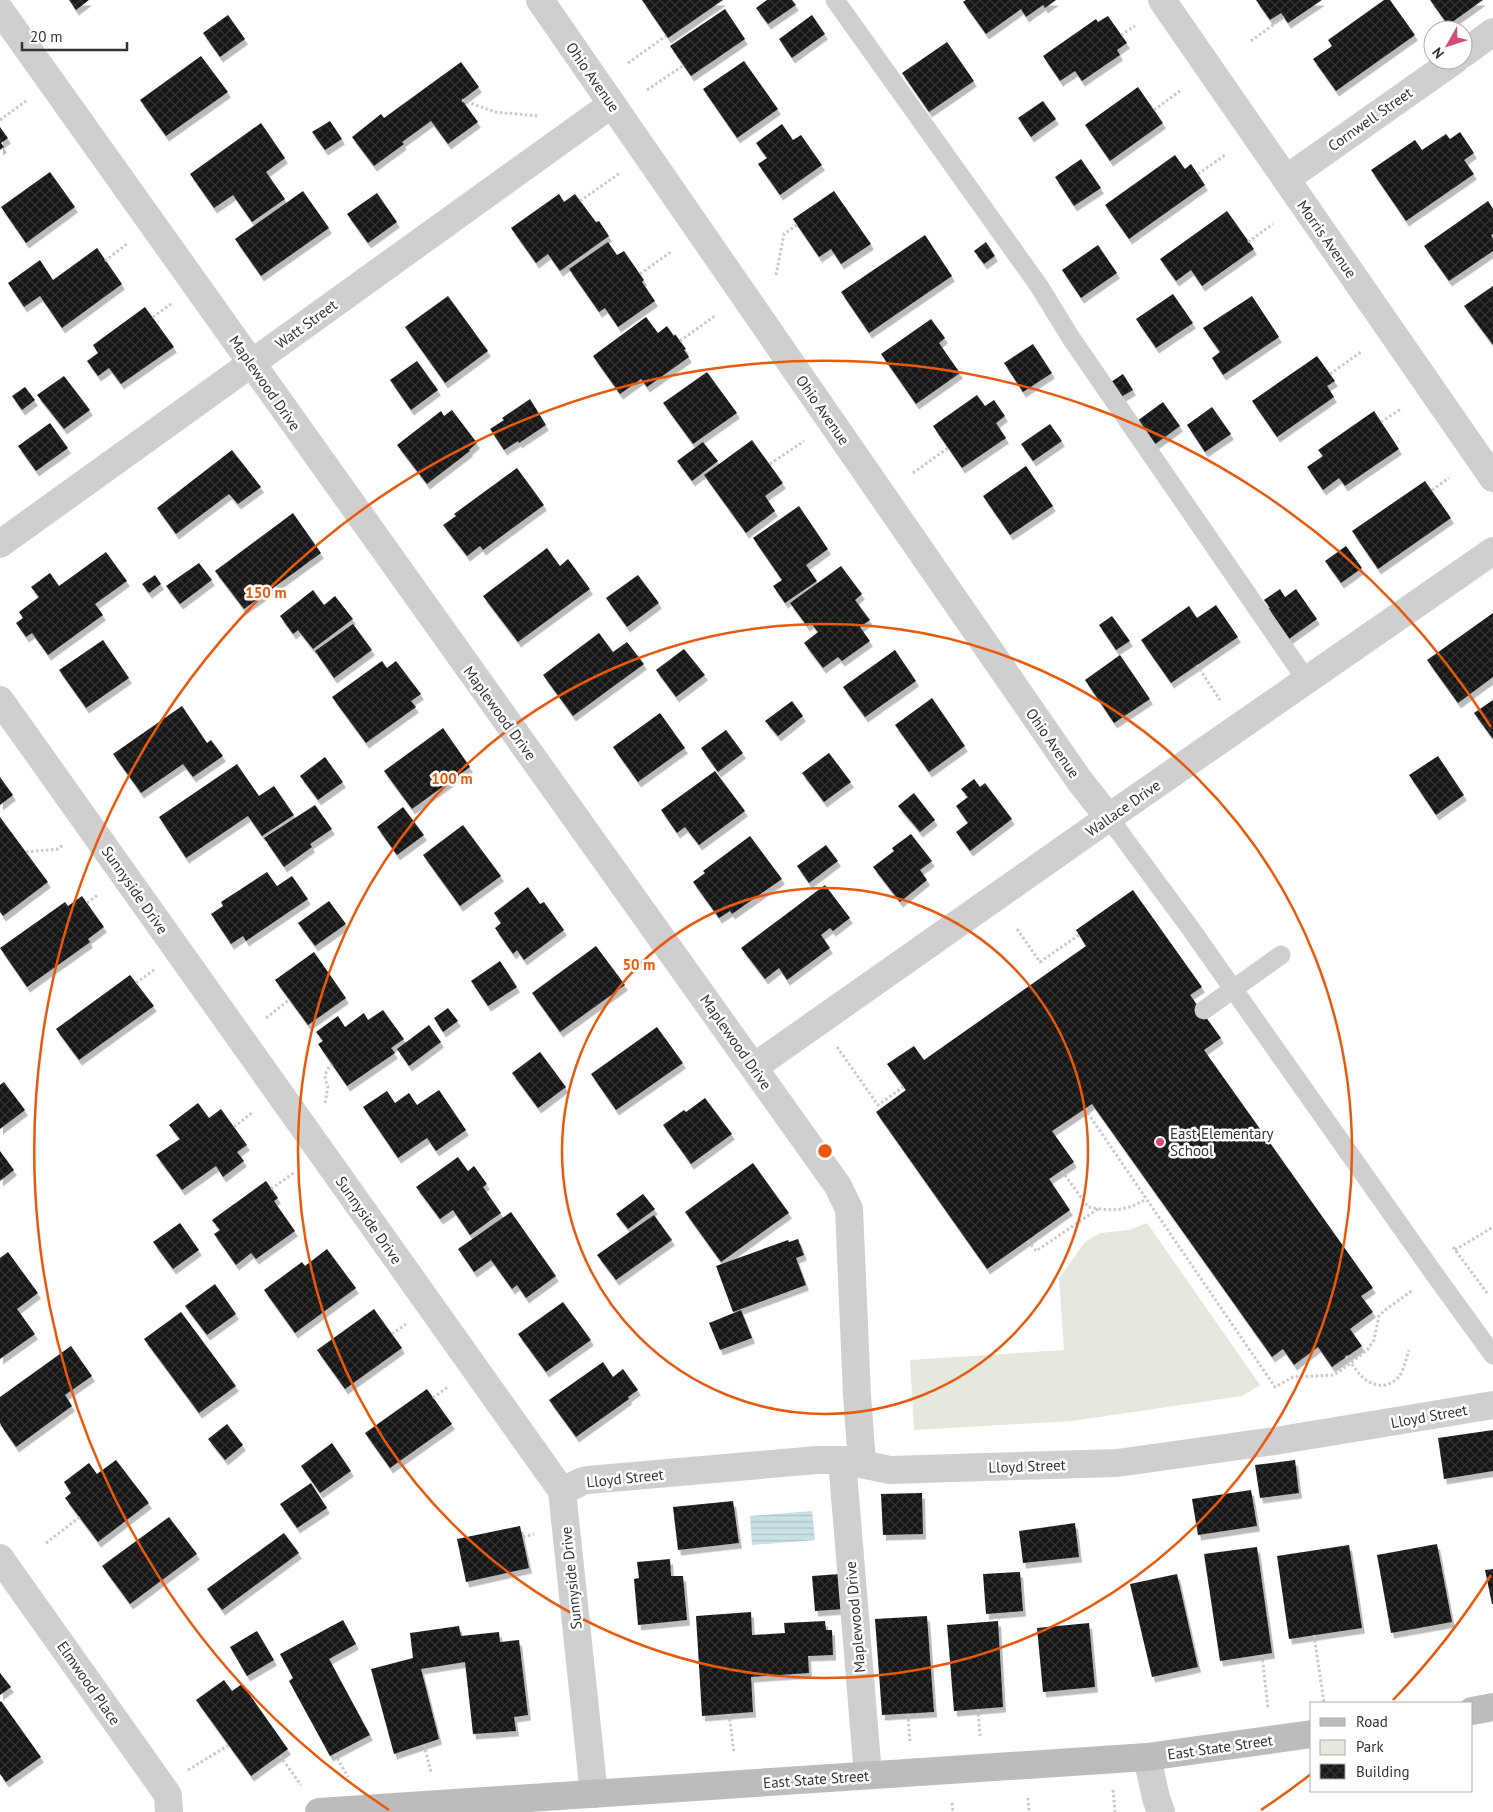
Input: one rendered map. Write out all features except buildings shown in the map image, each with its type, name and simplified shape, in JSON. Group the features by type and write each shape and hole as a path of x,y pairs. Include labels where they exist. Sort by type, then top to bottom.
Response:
{"main road":[{"path":"1473,1710 1493,1707"},
{"name":"East State Street","path":"319,1812 1147,1757 1310,1734"}],"street":[{"name":"Ohio Avenue","path":"540,0 1084,787 1108,818"},
{"name":"Morris Avenue","path":"1162,0 1493,478"},
{"name":"Maplewood Drive","path":"0,10 838,1186 849,1209 857,1395 852,1462 868,1775"},
{"path":"1473,47 1493,32"},
{"name":"Cornwell Street","path":"1286,179 1441,70"},
{"name":"Watt Street","path":"0,544 612,104"},
{"name":"Wallace Drive","path":"754,1067 1493,551"},
{"name":"Sunnyside Drive","path":"0,700 562,1491 594,1794"},
{"name":"Lloyd Street","path":"562,1491 588,1480 817,1460 852,1462 890,1470 1117,1462 1275,1441 1493,1405"},
{"name":"Elmwood Place","path":"0,1558 168,1795 169,1812"},
{"path":"1147,1757 1161,1812"}],"lane":[{"path":"835,0 1039,286 1082,354 1307,681"},
{"path":"1108,818 1126,840 1233,989 1493,1355"},
{"path":"1204,1010 1282,955"}],"path":[{"path":"1251,40 1284,17"},
{"path":"1121,35 1135,26"},
{"path":"628,63 666,36"},
{"path":"647,90 684,65"},
{"path":"1154,110 1180,91"},
{"path":"0,120 33,97"},
{"path":"462,100 495,112 546,117"},
{"path":"1198,174 1225,155"},
{"path":"580,200 620,173"},
{"path":"1248,242 1273,224"},
{"path":"776,275 784,234 797,225"},
{"path":"105,261 134,239"},
{"path":"640,274 672,251"},
{"path":"153,317 177,299"},
{"path":"680,340 716,315"},
{"path":"1330,374 1361,352"},
{"path":"1381,422 1401,409"},
{"path":"770,464 804,441"},
{"path":"913,473 948,448"},
{"path":"1432,490 1449,478"},
{"path":"1197,665 1222,702"},
{"path":"26,852 58,849 66,843"},
{"path":"87,903 102,892"},
{"path":"1016,929 1040,962 1079,935"},
{"path":"136,983 156,968"},
{"path":"261,1022 289,1000"},
{"path":"834,1042 878,1105 904,1087"},
{"path":"324,1110 328,1086 325,1080 326,1070 332,1064"},
{"path":"1085,1109 1276,1387 1293,1377 1334,1374 1351,1363 1368,1350 1374,1340 1379,1316 1417,1288"},
{"path":"234,1126 257,1110"},
{"path":"272,1189 300,1169"},
{"path":"1062,1171 1088,1207 1122,1210 1146,1199"},
{"path":"1028,1240 1036,1251 1098,1209"},
{"path":"1487,1293 1454,1249 1493,1227"},
{"path":"392,1334 409,1322"},
{"path":"1346,1356 1366,1381 1376,1386 1389,1384 1399,1377 1409,1350"},
{"path":"433,1398 452,1384"},
{"path":"46,1543 80,1517"},
{"path":"1314,1635 1324,1702"},
{"path":"1262,1655 1269,1713"},
{"path":"978,1709 980,1740"},
{"path":"729,1714 734,1756"},
{"path":"908,1714 910,1744"},
{"path":"203,1760 229,1745"},
{"path":"424,1745 432,1777"},
{"path":"335,1754 351,1782"},
{"path":"280,1756 301,1785"},
{"path":"1113,1792 1115,1812"},
{"path":"1028,1797 1029,1812"},
{"path":"952,1802 953,1812"}],"green space":[{"path":"1147,1223 1260,1385 1242,1396 1072,1421 914,1430 910,1360 1064,1350 1059,1278 1085,1242 1100,1233 1129,1230"}],"water":[{"path":"812,1511 815,1540 752,1545 750,1516"}],"place":[{"name":"East Elementary School","path":"1160,1142"}]}
